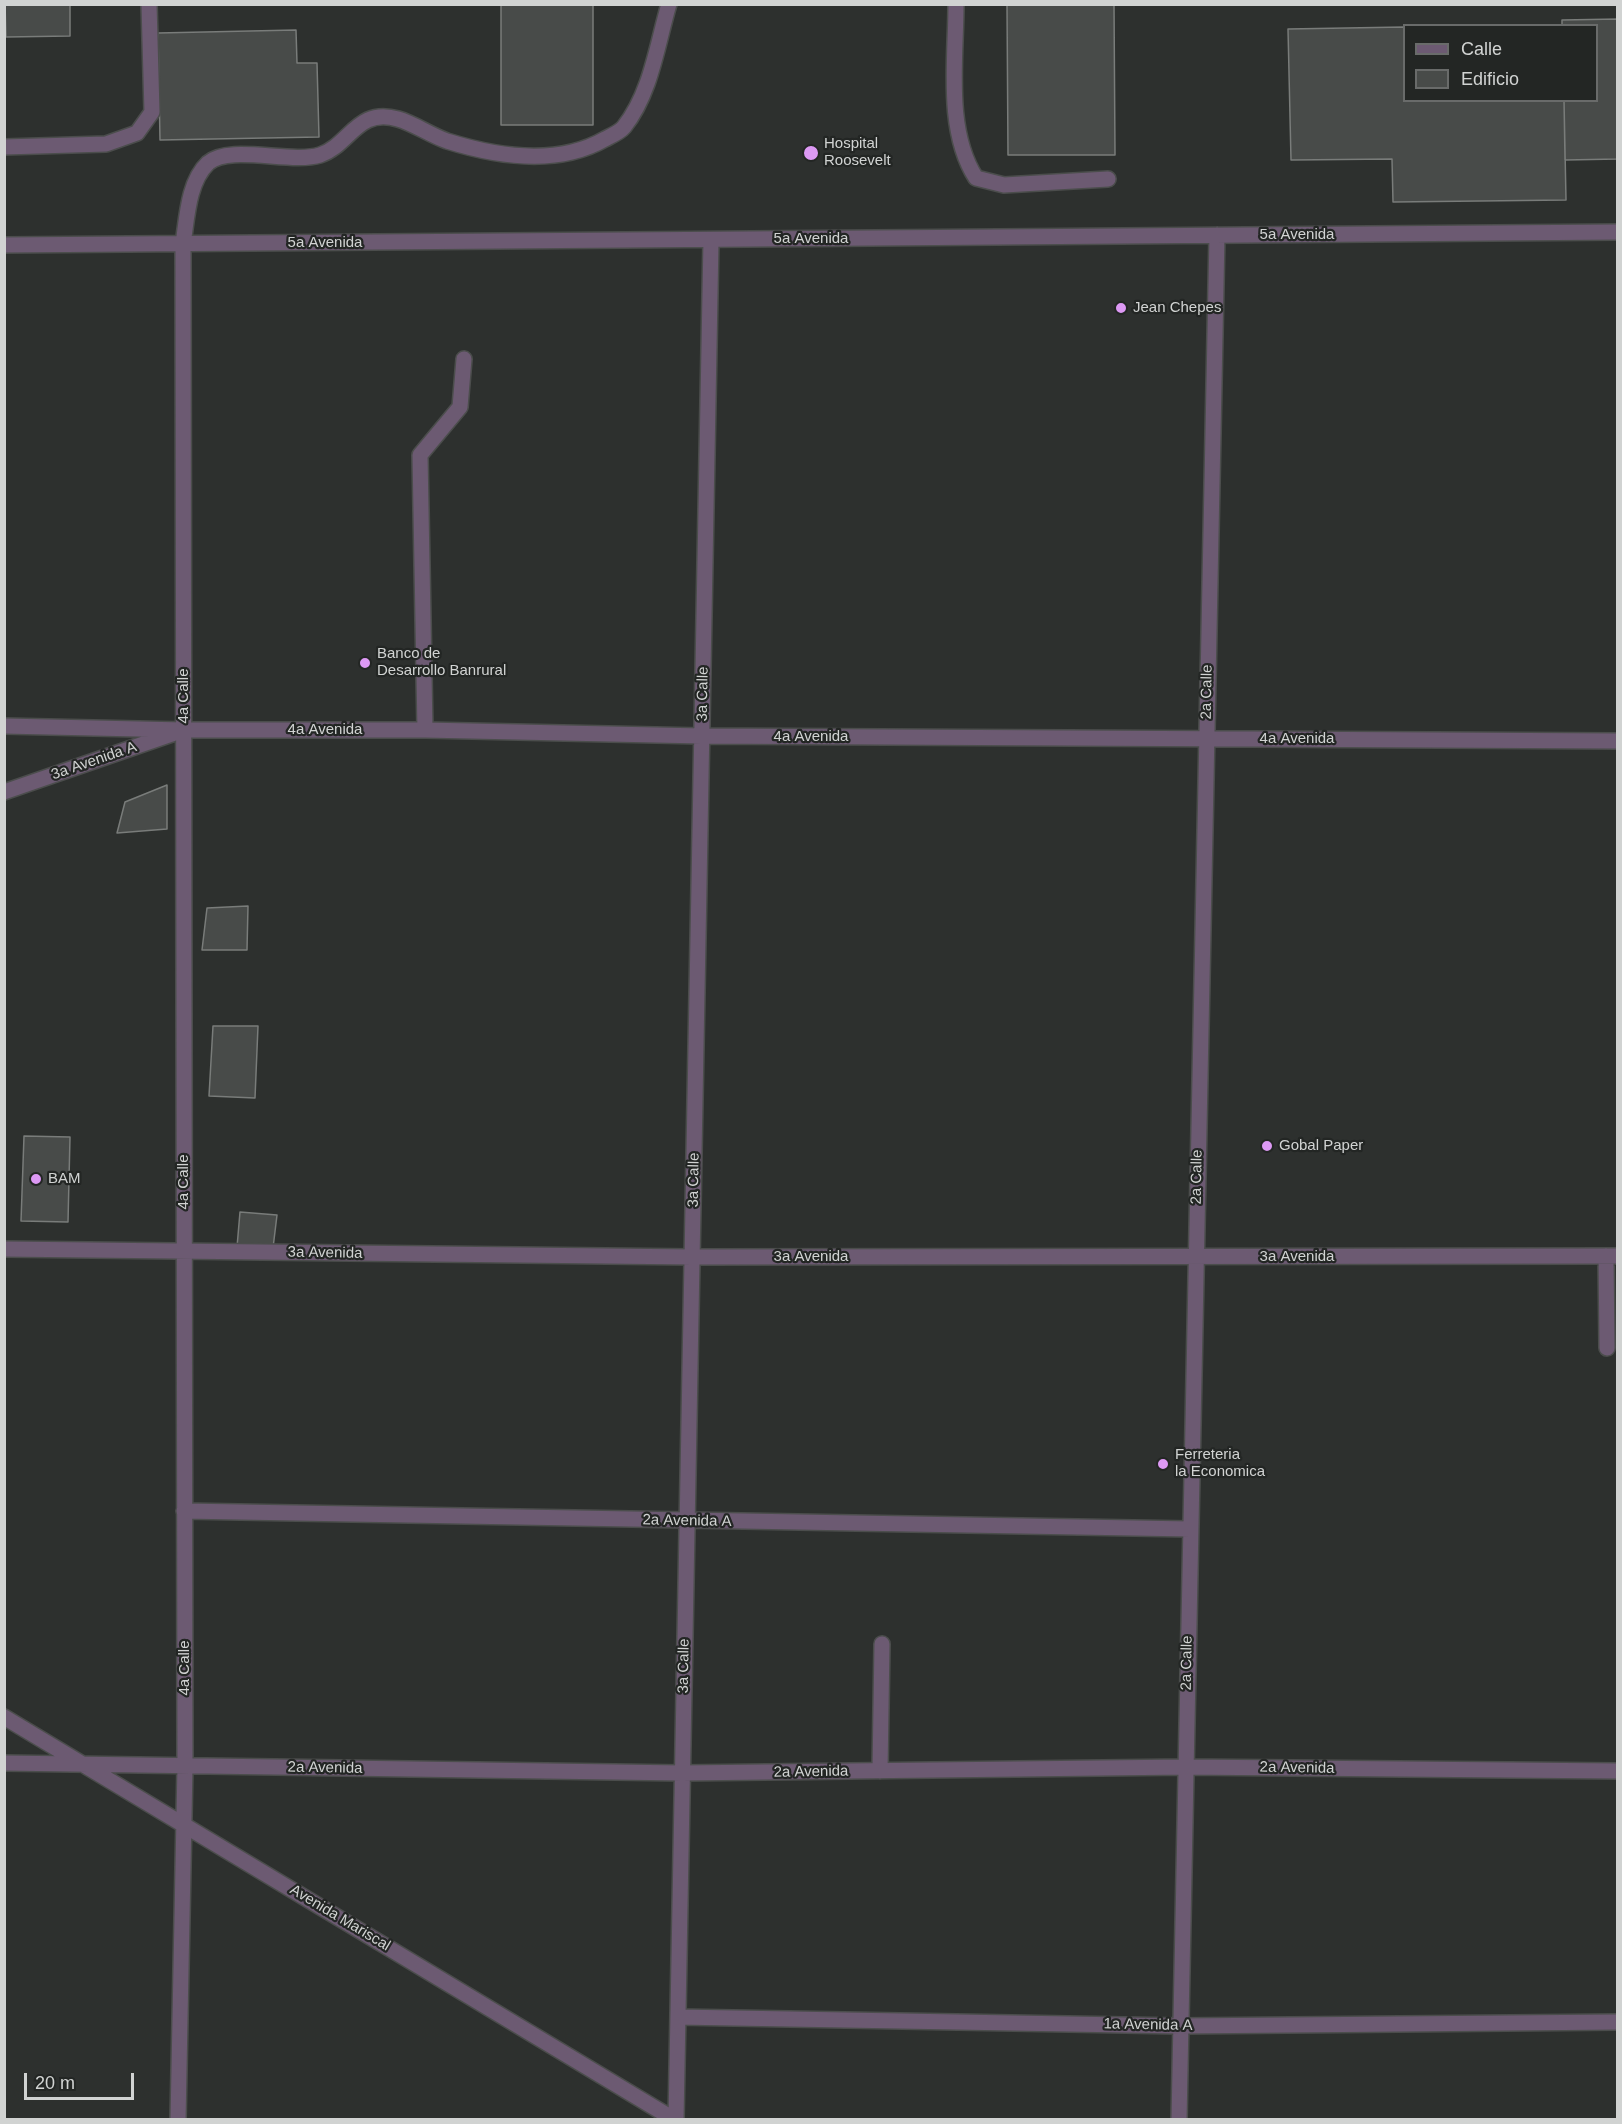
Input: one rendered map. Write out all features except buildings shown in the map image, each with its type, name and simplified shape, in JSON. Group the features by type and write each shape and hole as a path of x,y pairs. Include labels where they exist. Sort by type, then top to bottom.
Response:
{"street":[{"path":"4,147 106,144 137,133 152,112 149,4"},
{"name":"4a Calle","path":"178,2120 185,1766 183,244 188,211 196,178 209,162 231,155 320,155 368,118 396,118 446,140 494,153 542,157 585,151 623,129 648,84 669,4"},
{"path":"956,4 956,113 966,162 976,178 1004,185 1108,179"},
{"name":"5a Avenida","path":"4,245 1617,232"},
{"name":"2a Calle","path":"1179,2120 1217,235"},
{"name":"3a Calle","path":"675,2120 711,240"},
{"path":"425,730 420,455 460,407 464,359"},
{"name":"4a Avenida","path":"4,726 184,730 425,730 702,736 1617,741"},
{"name":"3a Avenida A","path":"4,792 184,730"},
{"name":"3a Avenida","path":"4,1249 692,1257 1612,1256"},
{"path":"1606,1348 1612,1256"},
{"name":"2a Avenida A","path":"184,1511 1190,1529"},
{"path":"880,1771 882,1644"},
{"name":"Avenida Mariscal","path":"4,1717 675,2120"},
{"name":"2a Avenida","path":"4,1763 682,1773 1185,1767 1617,1772"},
{"name":"1a Avenida A","path":"678,2017 1180,2026 1617,2022"}],"place":[{"name":"Hospital Roosevelt","path":"811,153"},
{"name":"Jean Chepes","path":"1121,308"},
{"name":"Banco de Desarrollo Banrural","path":"365,663"},
{"name":"Gobal Paper","path":"1267,1146"},
{"name":"BAM","path":"36,1179"},
{"name":"Ferreteria la Economica","path":"1163,1464"}]}
